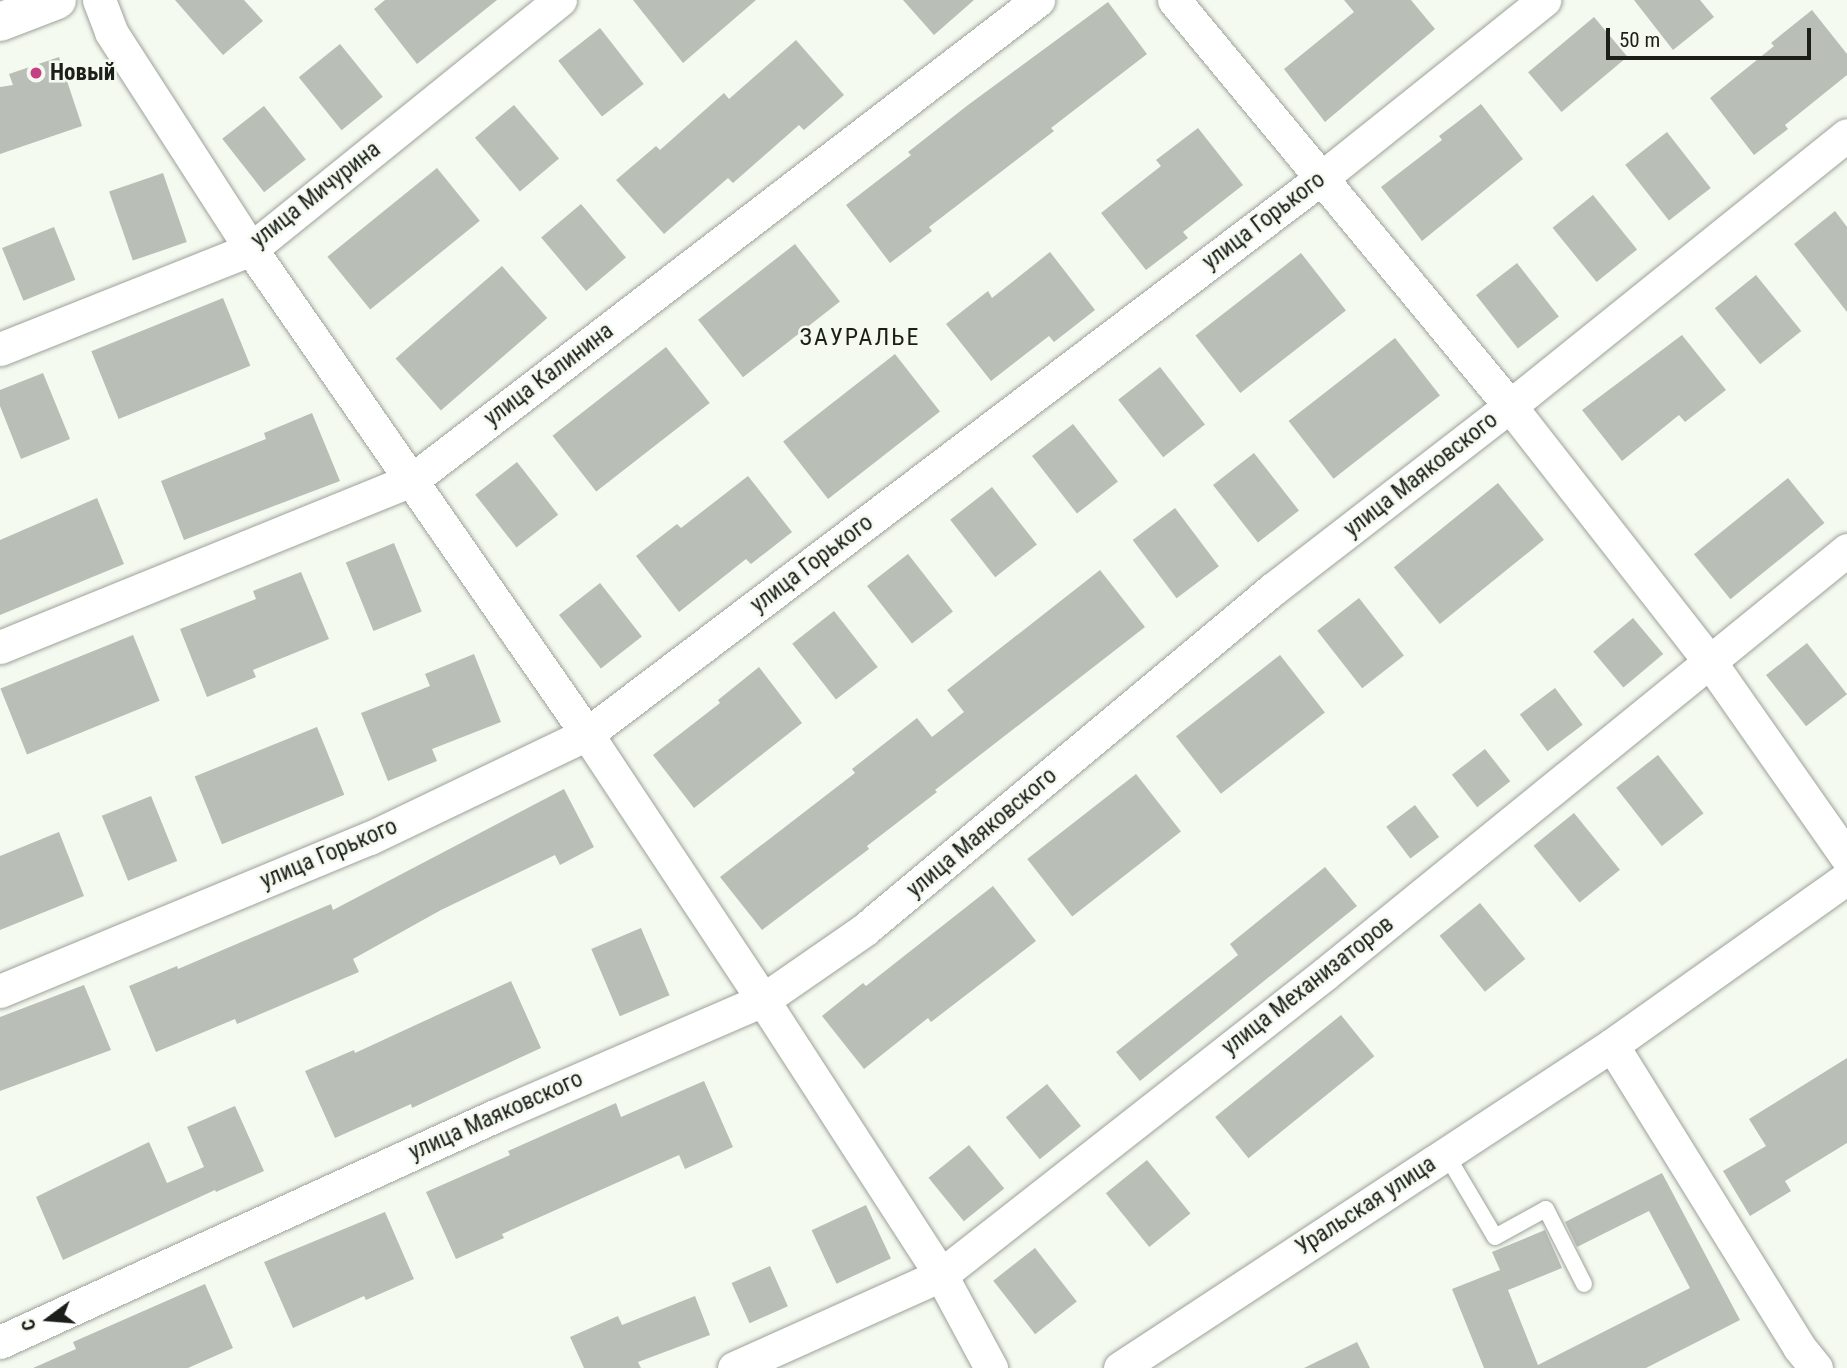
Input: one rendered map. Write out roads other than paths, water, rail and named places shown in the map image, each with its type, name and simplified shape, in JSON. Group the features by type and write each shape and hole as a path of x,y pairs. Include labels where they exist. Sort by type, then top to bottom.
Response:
{"street":[{"path":"0,22 57,0"},
{"path":"99,0 111,32 251,248 587,734 762,1000 941,1275 991,1368"},
{"name":"улица Мичурина","path":"0,349 251,248 560,0"},
{"name":"улица Калинина","path":"0,647 412,480 1038,0"},
{"path":"1174,0 1510,406 1710,662 1847,858"},
{"name":"улица Горького","path":"0,991 370,838 587,734 1320,179 1544,0"},
{"name":"улица Маяковского","path":"0,1342 485,1120 762,1000 864,930 1272,589 1510,406 1847,135"},
{"name":"улица Механизаторов","path":"734,1368 941,1275 1326,973 1847,550"},
{"name":"Уральская улица","path":"1120,1368 1612,1045 1847,878"},
{"path":"1612,1045 1799,1348 1816,1368"}],"lane":[{"path":"1446,1154 1495,1237 1546,1209 1584,1284"}],"place":[{"name":"Новый","path":"36,73"}],"district":[{"name":"ЗАУРАЛЬЕ","path":"860,338"}]}
